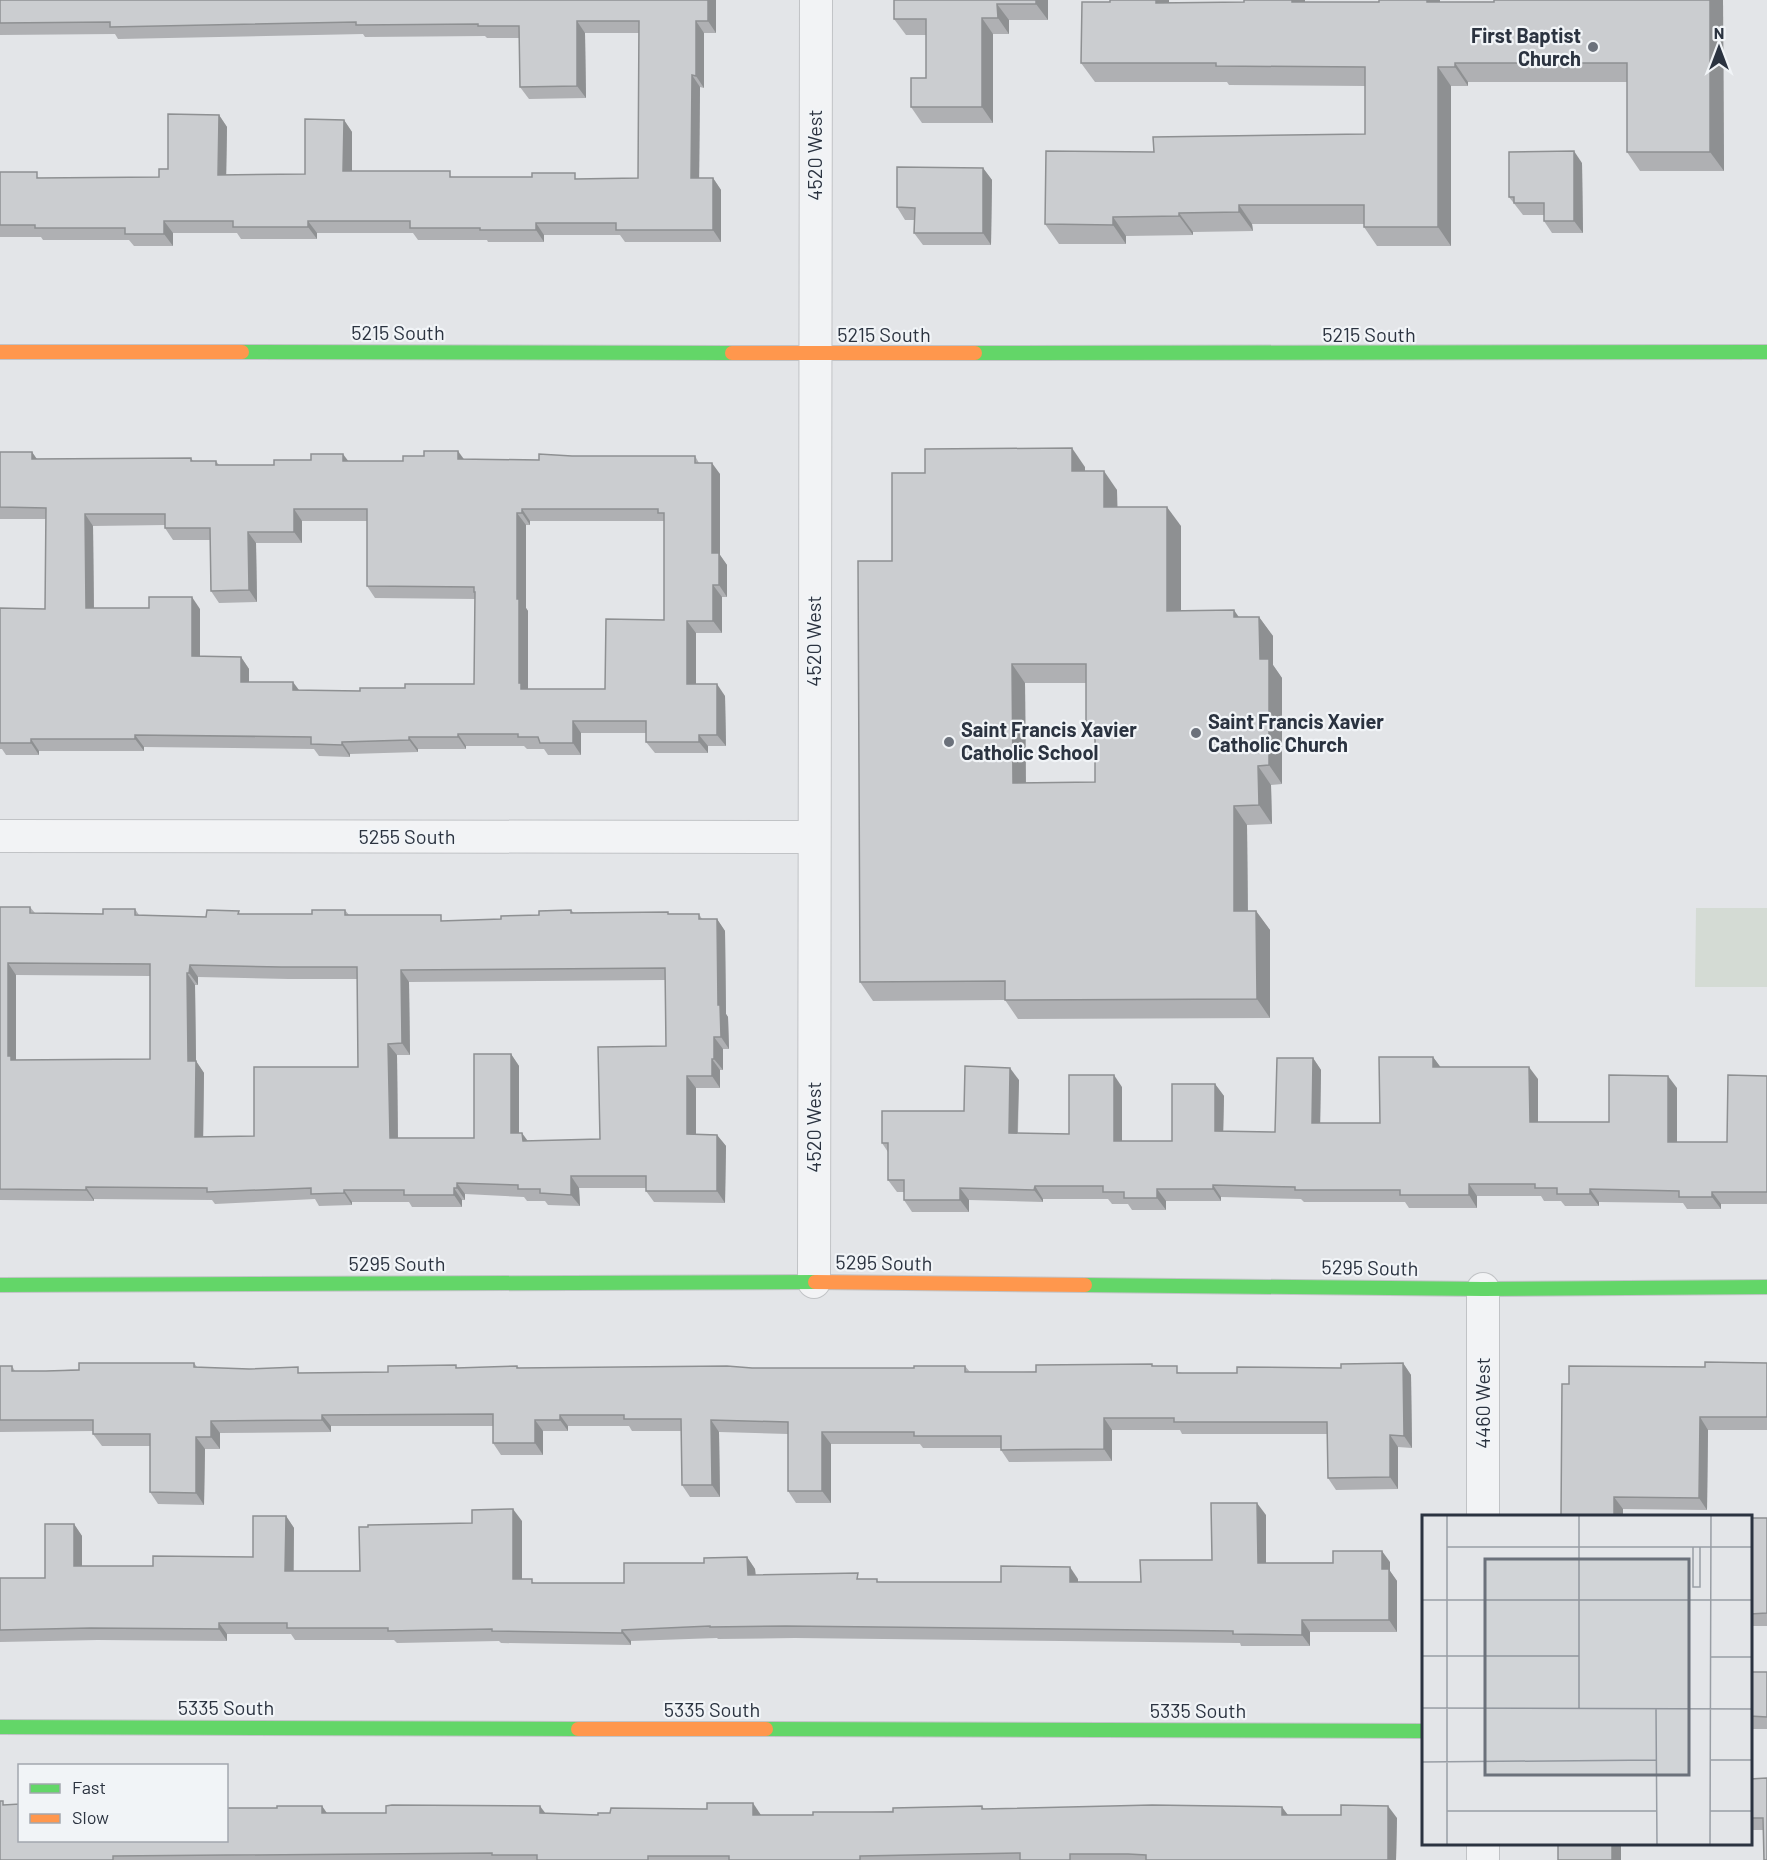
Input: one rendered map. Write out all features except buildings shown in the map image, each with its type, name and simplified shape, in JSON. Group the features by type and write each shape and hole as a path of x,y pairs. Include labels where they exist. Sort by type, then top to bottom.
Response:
{"street":[{"name":"4520 West","path":"814,1282 816,0"},
{"name":"5215 South","path":"0,352 1417,354 1767,352"},
{"name":"5255 South","path":"0,836 814,837"},
{"name":"5295 South","path":"0,1286 814,1282 1483,1289 1767,1287"},
{"name":"4460 West","path":"1483,1289 1483,1515"},
{"name":"5335 South","path":"0,1727 1422,1731"}],"shaded area":[{"path":"1696,908 1767,908 1767,987 1695,987"}],"traffic: fast":[{"path":"242,352 732,353"},
{"path":"975,353 1767,352"},
{"path":"0,1285 815,1282"},
{"path":"1085,1285 1483,1289 1767,1287"},
{"path":"0,1727 578,1729"},
{"path":"766,1729 1422,1731"}],"traffic: slow":[{"path":"0,352 242,352"},
{"path":"732,353 975,353"},
{"path":"815,1282 1085,1285"},
{"path":"578,1729 766,1729"}],"place":[{"name":"First Baptist Church","path":"1593,47"},
{"name":"Saint Francis Xavier Catholic Church","path":"1196,733"},
{"name":"Saint Francis Xavier Catholic School","path":"949,742"}]}
